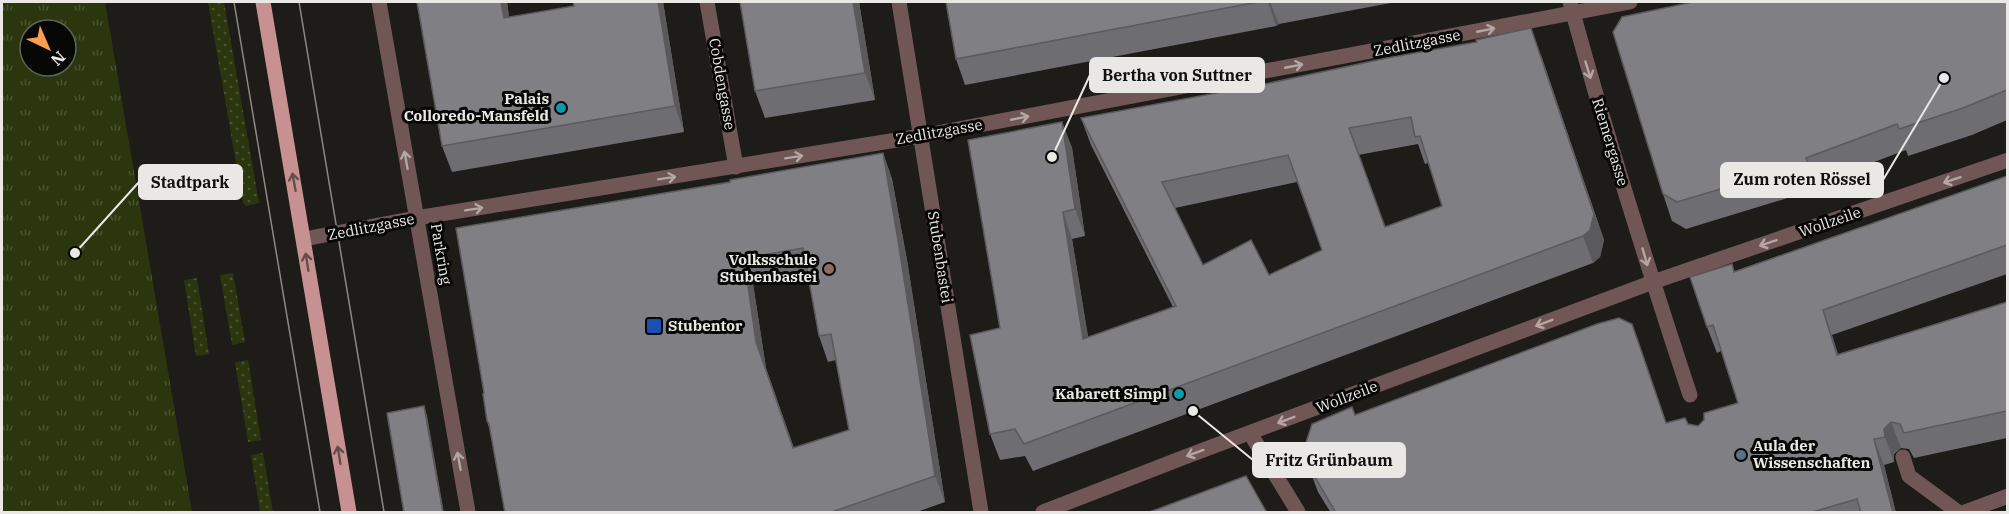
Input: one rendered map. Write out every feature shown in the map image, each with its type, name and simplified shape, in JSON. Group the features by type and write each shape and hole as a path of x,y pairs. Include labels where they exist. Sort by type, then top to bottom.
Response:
{"main road":[{"path":"263,2 349,513"}],"street":[{"name":"Parkring","path":"379,2 468,513"},
{"name":"Cobdengasse","path":"708,2 736,167"},
{"name":"Stubenbastei","path":"899,2 981,513"},
{"name":"Zedlitzgasse","path":"304,239 416,218 921,136 1571,8 1630,2"},
{"name":"Riemergasse","path":"1571,8 1583,56 1653,282"},
{"name":"Wollzeile","path":"1043,513 1653,282 2007,160"},
{"path":"1653,282 1690,395"},
{"path":"1250,434 1298,513"},
{"path":"1903,457 1909,476 1958,513"},
{"path":"1965,513 2007,496"}],"green space":[{"path":"2,2 105,2 192,512 2,512"},
{"path":"208,2 224,2 259,203 246,206 243,203"},
{"path":"233,273 245,342 232,345 220,275"},
{"path":"197,278 209,354 196,356 184,280"},
{"path":"248,360 261,440 248,442 235,362"},
{"path":"263,453 273,512 260,512 251,455"}],"building":[{"name":"Palais Colloredo-Mansfeld","path":"417,2 501,2 504,18 574,6 573,2 658,2 675,106 442,146"},
{"path":"740,2 853,2 865,73 755,91"},
{"path":"946,2 1258,2 956,59"},
{"path":"1693,2 2007,2 2007,90 1963,108 1899,129 1897,124 1806,158 1808,163 1677,202 1663,194 1613,32 1622,17"},
{"path":"1531,28 1594,214 1590,230 1583,236 1024,444 1015,429 990,434 970,335 1000,328 968,140 1062,122 1075,209 1063,212 1083,339 1176,306 1081,118 1260,85 1477,42 1476,40","holes":["1411,117 1415,137 1420,136 1442,206 1385,227 1349,128","1288,155 1322,250 1269,275 1251,240 1203,265 1162,182"]},
{"path":"883,153 935,476 829,513 505,513 487,421 456,228 730,182 730,180","holes":["803,248 819,336 831,334 849,430 793,448 756,342 744,258"]},
{"path":"2007,176 2007,245 1823,310 1837,355 2007,302 2007,411 1904,433 1900,424 1891,422 1884,429 1885,437 1874,439 1893,513 1861,513 1857,499 1809,513 1336,513 1309,467 1303,452 1312,424 1352,407 1355,415 1597,324 1619,318 1632,324 1666,423 1685,418 1688,424 1698,426 1704,420 1704,413 1738,403 1713,325 1707,327 1690,277 1732,264 1734,272"},
{"path":"424,406 443,513 404,513 387,413"},
{"path":"1246,476 1267,513 1147,513"}],"tram line":[{"path":"234,2 320,512"},
{"path":"299,2 384,512"}],"place":[{"name":"Zum roten Rössel","path":"1944,78"},
{"name":"Palais Colloredo-Mansfeld","path":"561,108"},
{"name":"Bertha von Suttner","path":"1052,157"},
{"name":"Stadtpark","path":"75,253"},
{"name":"Volksschule Stubenbastei","path":"829,269"},
{"name":"Stubentor","path":"654,326"},
{"name":"Kabarett Simpl","path":"1179,394"},
{"name":"Fritz Grünbaum","path":"1193,411"},
{"name":"Aula der Wissenschaften","path":"1741,455"}]}
